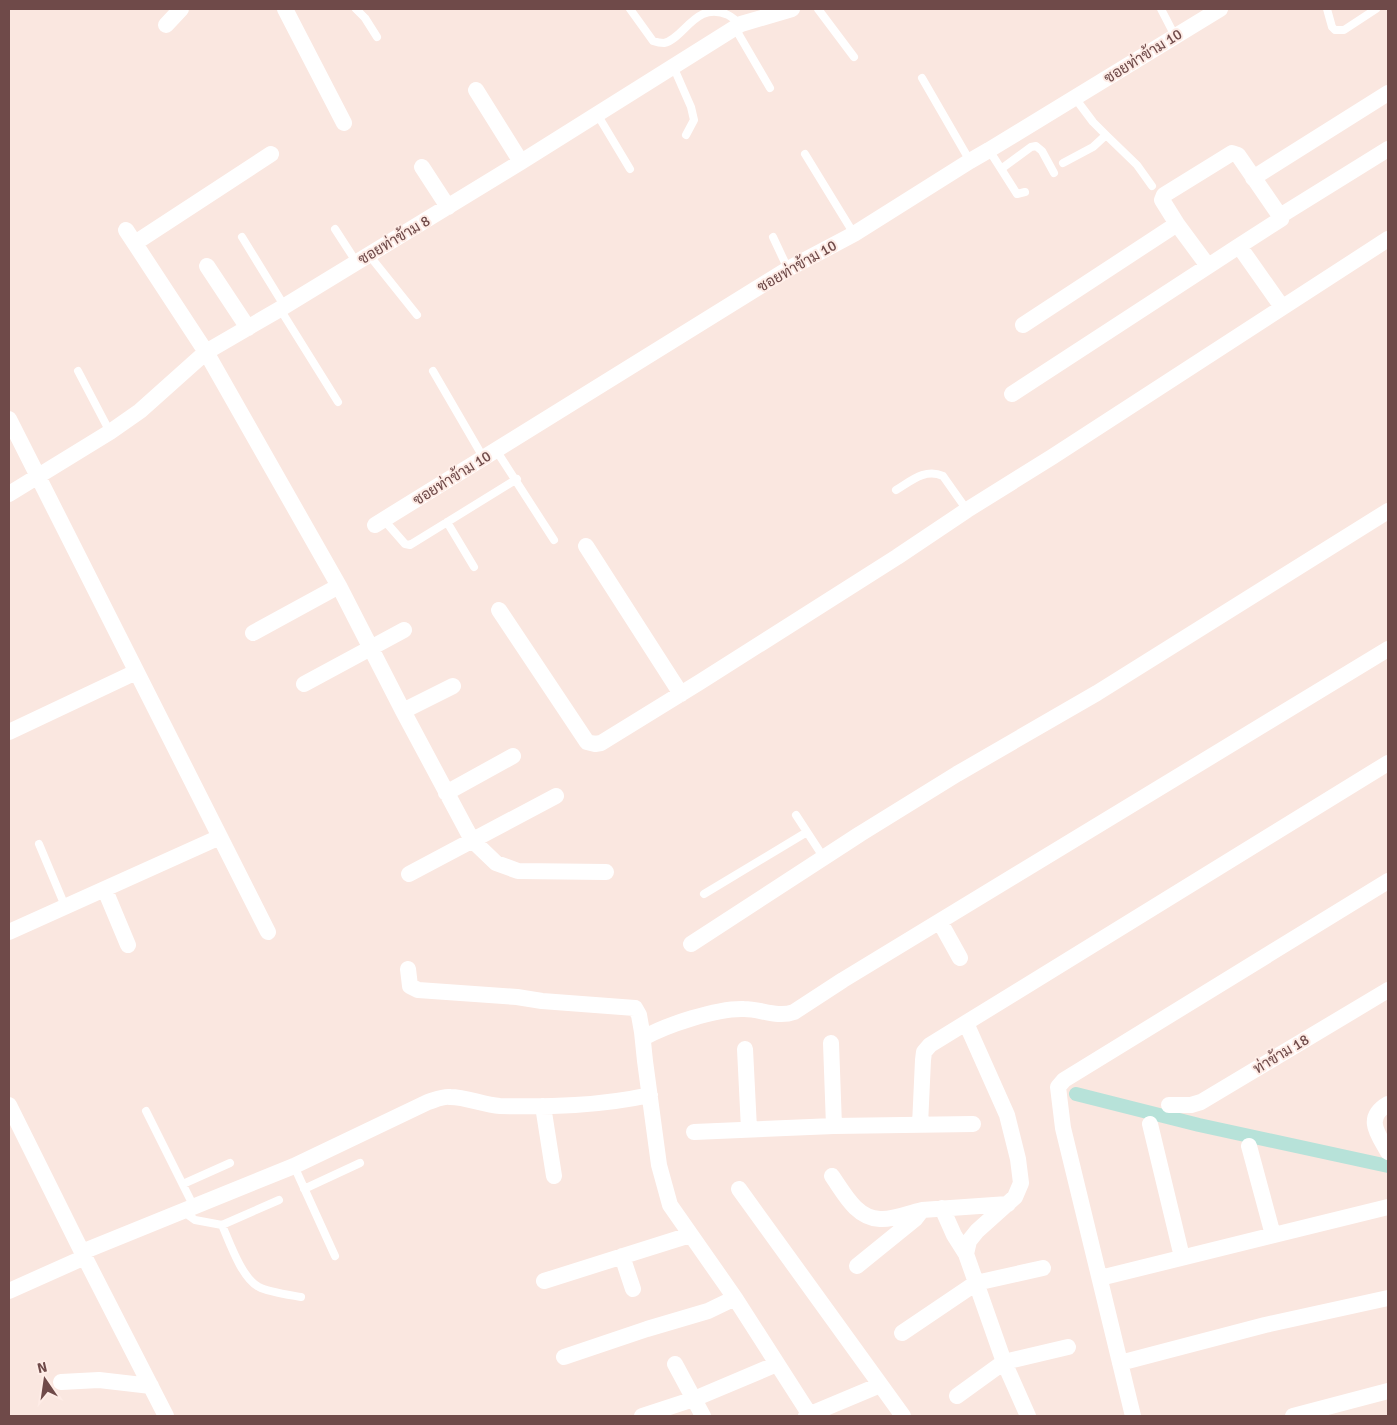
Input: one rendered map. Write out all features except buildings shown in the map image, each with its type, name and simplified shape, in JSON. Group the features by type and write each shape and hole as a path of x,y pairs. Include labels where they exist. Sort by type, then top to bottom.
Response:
{"street":[{"path":"166,25 181,9"},
{"path":"286,9 344,123"},
{"name":"ซอยท่าข้าม 8","path":"9,494 110,432 140,411 206,352 363,259 738,26 792,9"},
{"name":"ซอยท่าข้าม 10","path":"380,523 788,269 854,234 1220,9"},
{"path":"476,90 521,162"},
{"path":"1253,178 1388,93"},
{"path":"1012,394 1281,219 1280,216 1388,149"},
{"path":"1208,266 1162,200 1164,195 1232,153 1238,155 1280,216"},
{"path":"271,154 131,237 206,352 339,586 472,840 496,864 518,871 606,872"},
{"path":"422,167 448,206"},
{"path":"1023,325 1177,224"},
{"path":"499,610 587,742 590,744 601,743 897,557 1388,239"},
{"path":"1239,246 1282,307"},
{"path":"207,266 248,328"},
{"path":"9,419 268,932"},
{"path":"691,944 957,774 1106,687 1388,511"},
{"path":"586,546 681,694"},
{"path":"253,633 339,586"},
{"path":"304,684 404,630"},
{"path":"643,1038 662,1029 706,1015 733,1010 745,1009 786,1015 794,1012 843,980 1388,649"},
{"path":"9,732 136,672"},
{"path":"403,711 453,686"},
{"path":"446,793 513,756"},
{"path":"920,1125 924,1052 930,1045 1388,763"},
{"path":"409,874 556,796"},
{"path":"9,932 220,837"},
{"path":"1133,1416 1063,1128 1058,1087 1064,1080 1388,881"},
{"path":"105,890 128,945"},
{"path":"940,922 960,958"},
{"path":"408,969 410,986 418,990 634,1008 639,1015 659,1165 670,1205 734,1298 808,1415 880,1385"},
{"name":"ท่าข้าม 18","path":"1169,1105 1191,1105 1201,1102 1388,990"},
{"path":"966,1023 1007,1114 1021,1183 1015,1197 977,1231 969,1241 966,1254"},
{"path":"831,1043 834,1126"},
{"path":"745,1049 749,1129"},
{"path":"9,1291 83,1255 188,1209 294,1166 440,1098 450,1097 497,1106 543,1106 585,1105 622,1101 650,1095"},
{"path":"1388,1104 1376,1114 1374,1129 1388,1152"},
{"path":"9,1105 83,1255 166,1416"},
{"path":"543,1106 554,1176"},
{"path":"694,1132 834,1126 973,1124"},
{"path":"1150,1124 1182,1257"},
{"path":"1249,1146 1273,1235"},
{"path":"832,1176 852,1205 870,1218 887,1219 922,1210 1008,1204"},
{"path":"739,1189 903,1416"},
{"path":"1100,1278 1388,1207"},
{"path":"942,1208 954,1236 966,1254 1004,1362 1028,1416"},
{"path":"857,1266 915,1219 922,1210"},
{"path":"544,1281 690,1234"},
{"path":"622,1256 633,1289"},
{"path":"902,1333 976,1283 1042,1268"},
{"path":"564,1358 647,1329 708,1312 734,1298"},
{"path":"1120,1362 1265,1325 1388,1298"},
{"path":"957,1396 1004,1362 1068,1346"},
{"path":"675,1364 703,1416"},
{"path":"642,1416 694,1399 777,1364"},
{"path":"61,1382 99,1380 151,1386"},
{"path":"1293,1416 1388,1391"}],"lane":[{"path":"356,9 365,18 377,38"},
{"path":"630,9 653,41 663,43 676,36 700,14 719,11 728,15 738,26 770,88"},
{"path":"818,9 854,57"},
{"path":"1162,9 1175,36"},
{"path":"1327,9 1332,27 1344,30 1376,9"},
{"path":"673,66 691,107 694,120 686,135"},
{"path":"922,78 970,161"},
{"path":"1075,98 1093,122 1137,165 1152,186"},
{"path":"597,114 630,169"},
{"path":"1063,163 1093,147 1106,135"},
{"path":"1001,169 1031,147 1036,146 1042,151 1054,173"},
{"path":"989,150 1016,194 1026,192"},
{"path":"805,154 854,234"},
{"path":"335,229 417,315"},
{"path":"773,237 788,269"},
{"path":"242,238 338,402"},
{"path":"433,370 490,454 517,479 554,540"},
{"path":"78,371 110,432"},
{"path":"896,490 922,474 932,472 943,476 967,510"},
{"path":"380,523 405,544 410,544 517,479"},
{"path":"447,522 474,567"},
{"path":"796,815 824,858"},
{"path":"704,894 807,832"},
{"path":"39,844 65,906"},
{"path":"146,1111 183,1184 188,1209 195,1220 222,1225 279,1200"},
{"path":"183,1184 230,1163"},
{"path":"304,1189 360,1163"},
{"path":"294,1166 334,1256"},
{"path":"222,1225 250,1280 259,1287 301,1297"}],"waterway":[{"path":"1076,1094 1199,1125 1388,1166"}]}
